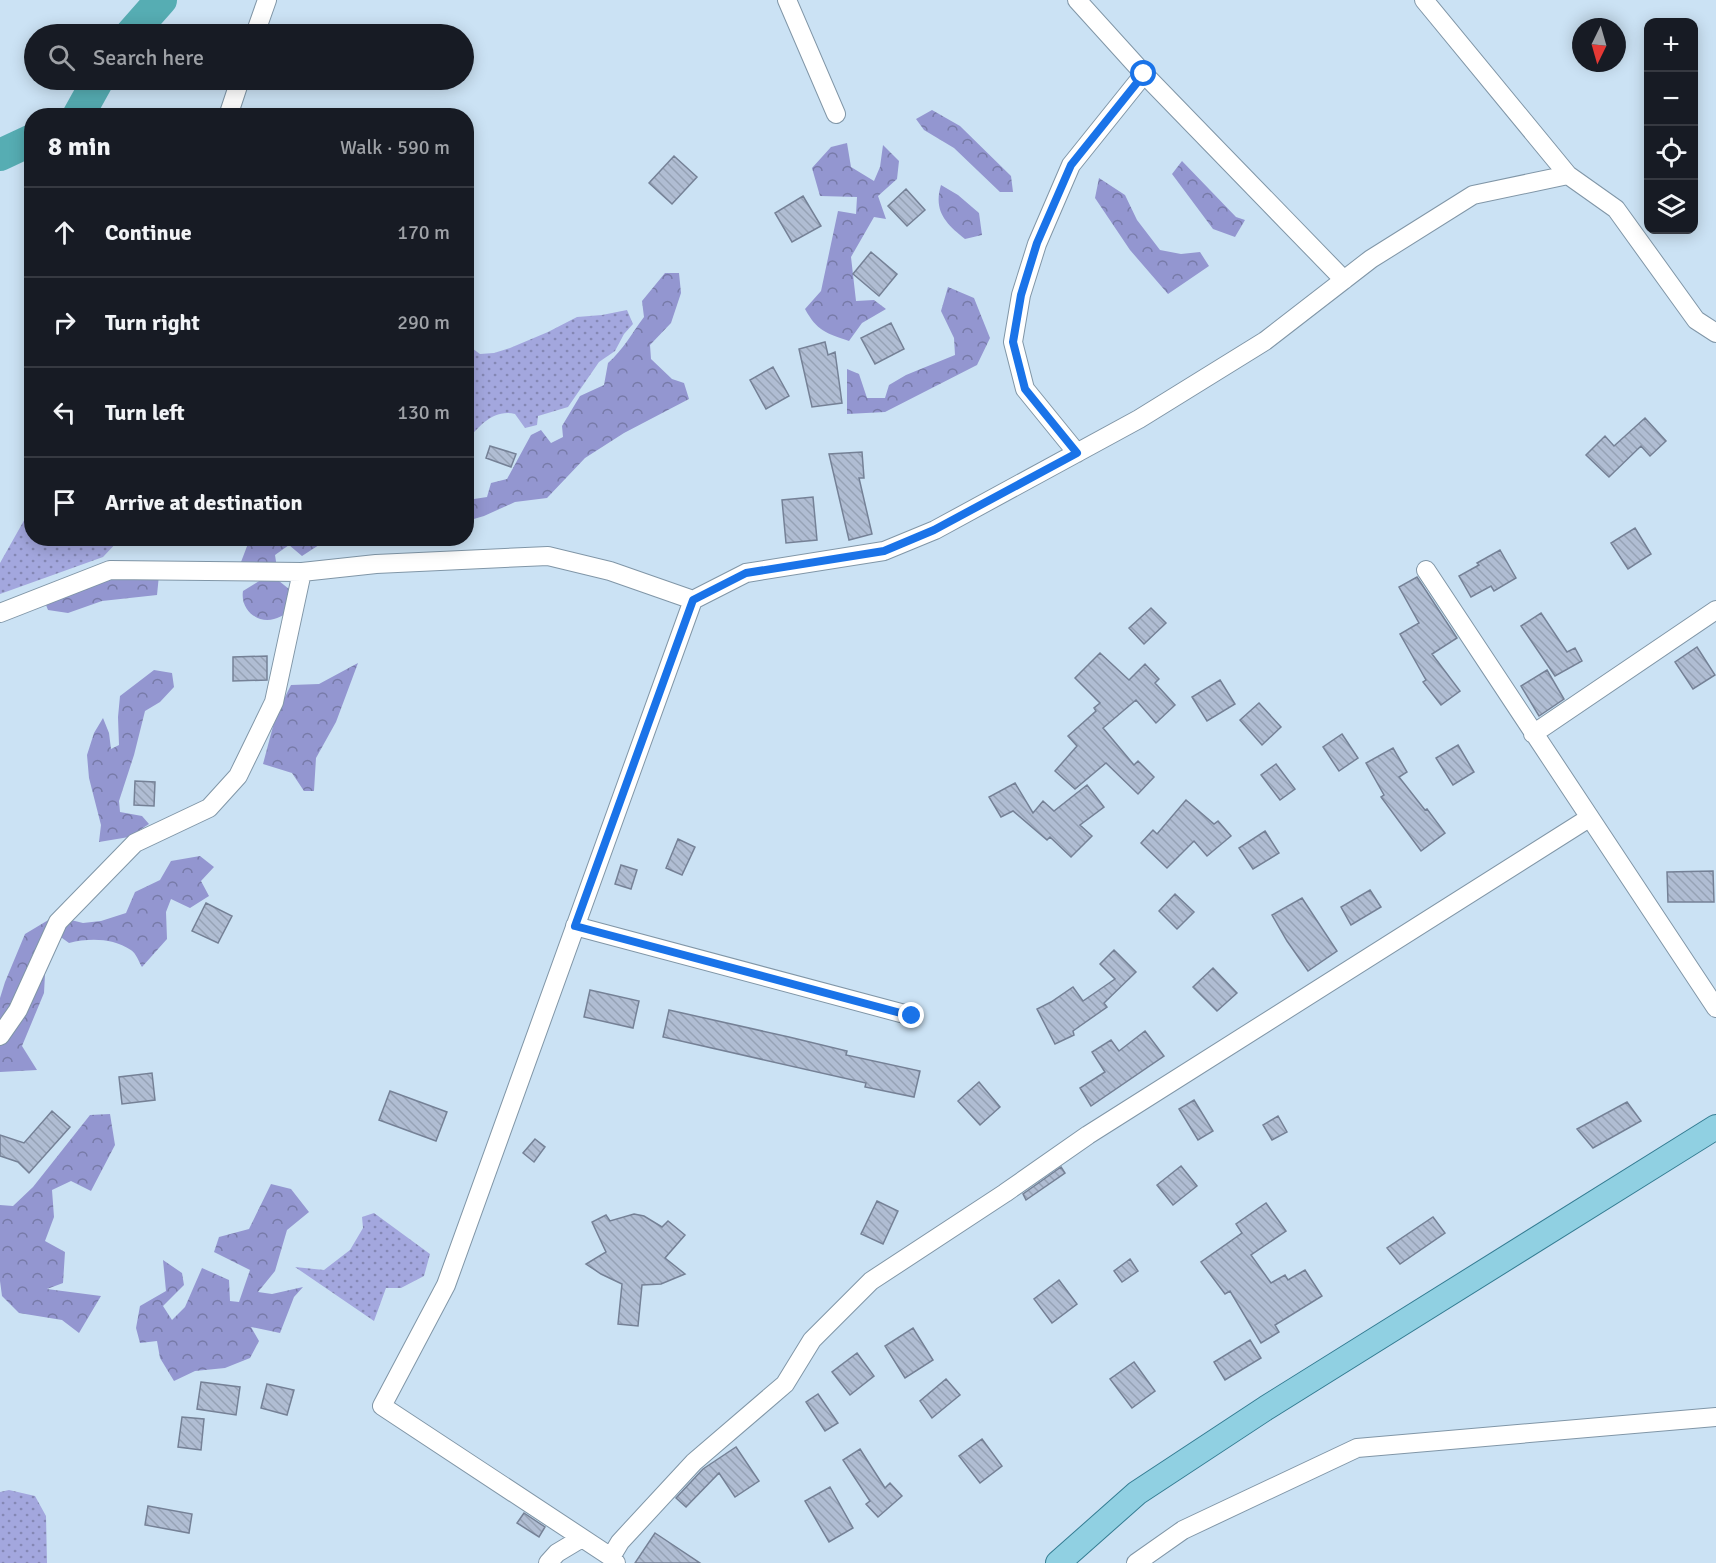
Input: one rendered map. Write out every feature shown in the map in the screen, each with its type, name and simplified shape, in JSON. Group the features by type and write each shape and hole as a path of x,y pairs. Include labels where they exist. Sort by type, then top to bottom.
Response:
{"main road":[{"path":"1058,1563 1146,1486 1266,1408 1716,1127"}],"street":[{"path":"259,24 267,0"},
{"path":"787,0 836,114"},
{"path":"1077,0 1144,74 1344,280"},
{"path":"1424,0 1568,175 1616,209 1696,320 1716,333"},
{"path":"1077,453 1025,389 1013,342 1021,295 1037,243 1071,165 1144,74"},
{"path":"231,108 237,90"},
{"path":"1568,175 1473,195 1371,259 1266,341 1139,419 934,530 884,551 746,573 693,600 446,1285 382,1406 613,1560 620,1542 694,1462 785,1384 812,1340 871,1281 1088,1135 1590,818"},
{"path":"0,613 110,570 302,572 376,564 548,556 610,571 693,600"},
{"path":"1426,570 1716,1008"},
{"path":"0,1036 18,1010 58,922 135,843 209,807 238,776 274,702 302,572"},
{"path":"1533,734 1716,610"},
{"path":"575,926 912,1016"},
{"path":"1136,1563 1183,1530 1356,1448 1716,1416"},
{"path":"548,1563 557,1553 582,1538"}],"shaded area":[{"path":"627,310 633,324 624,334 615,351 599,362 568,407 538,416 537,425 525,428 515,414 507,413 494,416 474,432 474,350 480,354 494,353 548,332 577,317"},
{"path":"24,520 24,546 113,546 103,557 0,594 0,563"},
{"path":"374,1213 430,1254 424,1276 401,1288 386,1288 374,1321 295,1267 324,1270 350,1250 363,1228 362,1217"},
{"path":"9,1490 35,1496 46,1516 47,1563 0,1563 0,1492"}],"green space":[{"path":"932,110 960,126 1011,176 1013,192 1000,192 954,148 924,130 916,119"},
{"path":"847,143 851,167 874,181 880,167 883,145 899,161 897,179 878,196 886,219 874,217 851,257 856,301 874,300 886,309 862,323 849,341 818,327 805,309 821,291 838,211 856,214 857,197 820,196 812,168 831,147"},
{"path":"1182,161 1236,217 1245,220 1235,237 1213,229 1172,174"},
{"path":"1099,178 1125,195 1137,220 1160,250 1181,254 1200,252 1209,266 1168,294 1130,250 1095,198"},
{"path":"941,185 958,195 979,213 982,235 965,239 947,222 940,210"},
{"path":"665,273 679,273 681,293 671,323 650,345 651,359 672,379 684,383 689,399 624,433 585,458 547,498 515,502 474,519 474,499 487,497 491,483 507,479 531,435 541,430 551,443 563,437 562,426 580,396 604,385 608,363 623,347 644,317 642,301"},
{"path":"948,287 974,298 990,338 977,365 885,412 847,414 847,369 859,374 867,398 885,398 889,385 906,375 955,355 954,338 941,311"},
{"path":"247,546 288,546 275,555 279,581 289,589 288,613 268,620 251,614 244,604 243,591 264,578 241,562"},
{"path":"290,546 317,546 302,556"},
{"path":"113,574 159,575 157,595 102,601 68,613 48,610 44,600"},
{"path":"358,663 336,722 316,758 314,791 304,791 292,773 263,764 276,715 291,685 319,684"},
{"path":"154,670 172,673 174,687 160,702 145,711 119,801 120,812 142,816 149,824 129,837 99,842 101,825 89,778 87,755 94,733 103,718 109,733 111,749 119,745 120,696"},
{"path":"200,856 214,867 201,881 209,896 190,908 171,899 166,912 167,939 142,967 134,953 124,946 101,940 69,943 51,930 47,937 44,993 22,1046 37,1070 0,1072 0,998 25,934 55,916 83,923 101,921 126,913 135,892 160,880 171,861"},
{"path":"110,1114 115,1145 91,1191 71,1181 52,1190 54,1217 45,1241 65,1252 63,1283 47,1289 101,1296 79,1333 62,1320 19,1313 2,1296 0,1205 13,1206 33,1187 90,1115"},
{"path":"271,1184 291,1189 309,1212 287,1230 275,1271 258,1292 272,1294 303,1287 294,1297 280,1333 251,1327 259,1341 250,1358 225,1368 195,1371 174,1381 160,1358 157,1341 140,1343 136,1328 140,1306 166,1291 163,1260 182,1273 184,1285 163,1306 172,1320 185,1307 202,1268 229,1280 230,1301 239,1302 250,1270 214,1252 219,1237 249,1229"}],"building":[{"path":"674,156 697,177 672,204 649,183"},
{"path":"906,189 925,210 907,226 888,206"},
{"path":"803,196 821,226 792,242 775,213"},
{"path":"871,252 897,274 879,296 853,274"},
{"path":"891,323 904,349 875,364 861,338"},
{"path":"825,342 828,355 835,352 842,403 812,407 799,349"},
{"path":"773,367 789,396 766,409 750,380"},
{"path":"1645,418 1666,441 1650,456 1641,446 1609,477 1586,455 1605,436 1614,446"},
{"path":"490,446 516,454 511,467 486,458"},
{"path":"862,452 864,478 859,478 872,534 849,540 829,454"},
{"path":"813,497 817,540 786,543 782,500"},
{"path":"1635,528 1651,554 1628,569 1611,543"},
{"path":"1500,550 1516,578 1494,591 1491,586 1471,597 1459,576"},
{"path":"1417,577 1457,638 1432,654 1460,691 1441,705 1423,682 1426,680 1400,634 1419,623 1399,587"},
{"path":"1151,608 1166,623 1144,644 1129,628"},
{"path":"1541,613 1567,652 1575,648 1582,661 1555,676 1521,626"},
{"path":"1697,647 1715,675 1693,689 1675,662"},
{"path":"1100,653 1129,680 1145,664 1159,679 1155,683 1175,705 1156,723 1136,700 1103,728 1134,765 1138,761 1154,777 1138,794 1106,763 1075,789 1055,771 1077,746 1068,736 1096,711 1094,708 1100,703 1075,678"},
{"path":"267,656 267,680 233,681 233,657"},
{"path":"1547,670 1564,699 1539,716 1521,686"},
{"path":"1220,680 1235,704 1207,721 1192,697"},
{"path":"1259,703 1281,727 1262,745 1240,720"},
{"path":"1342,734 1358,758 1339,771 1323,747"},
{"path":"1458,745 1474,772 1453,785 1436,758"},
{"path":"1393,748 1407,772 1399,777 1445,833 1421,851 1381,797 1384,795 1366,763"},
{"path":"1276,764 1295,789 1280,800 1261,775"},
{"path":"135,781 155,782 154,806 134,805"},
{"path":"1015,783 1033,813 1043,801 1054,811 1087,785 1104,807 1080,825 1092,836 1071,857 1050,837 1047,840 1013,811 1001,817 989,797"},
{"path":"1186,800 1214,824 1218,821 1231,836 1207,856 1194,841 1167,868 1141,843 1153,830 1157,834"},
{"path":"1265,831 1279,853 1253,869 1239,848"},
{"path":"678,839 695,847 682,875 666,868"},
{"path":"621,865 637,870 631,889 615,884"},
{"path":"1713,871 1714,902 1668,902 1667,872"},
{"path":"1370,890 1381,907 1351,925 1341,907"},
{"path":"1175,894 1194,912 1177,929 1159,911"},
{"path":"1302,898 1337,951 1308,971 1272,915"},
{"path":"206,903 232,916 218,943 192,931"},
{"path":"1114,950 1136,972 1104,1003 1107,1007 1073,1031 1074,1035 1055,1044 1037,1009 1073,987 1083,1001 1115,979 1100,964"},
{"path":"1213,968 1237,993 1217,1011 1193,987"},
{"path":"590,990 639,1001 633,1028 584,1017"},
{"path":"669,1010 847,1051 846,1055 920,1071 914,1097 865,1087 866,1083 663,1037"},
{"path":"1145,1031 1164,1056 1091,1106 1080,1088 1105,1072 1092,1052 1111,1040 1119,1051"},
{"path":"152,1073 155,1100 122,1104 119,1077"},
{"path":"979,1082 1000,1107 980,1125 958,1101"},
{"path":"390,1091 447,1112 436,1141 379,1120"},
{"path":"1194,1100 1213,1131 1198,1140 1179,1109"},
{"path":"1627,1102 1641,1121 1593,1148 1577,1129"},
{"path":"52,1111 70,1127 29,1173 18,1162 0,1156 0,1135 24,1143"},
{"path":"1278,1116 1287,1132 1272,1140 1263,1125"},
{"path":"535,1139 545,1147 534,1162 523,1153"},
{"path":"1181,1166 1197,1186 1173,1205 1157,1185"},
{"path":"1061,1167 1065,1173 1026,1200 1023,1194"},
{"path":"877,1201 898,1211 883,1244 861,1234"},
{"path":"1266,1203 1286,1231 1251,1255 1271,1283 1285,1275 1288,1280 1305,1270 1322,1296 1275,1325 1279,1332 1261,1343 1230,1291 1225,1294 1201,1262 1242,1233 1236,1224"},
{"path":"634,1214 644,1216 662,1227 668,1221 685,1235 665,1258 685,1274 661,1284 642,1285 638,1326 618,1324 622,1284 586,1264 606,1252 592,1222 606,1215 610,1221"},
{"path":"1433,1217 1445,1233 1400,1264 1387,1248"},
{"path":"1130,1259 1138,1271 1122,1282 1114,1271"},
{"path":"1059,1280 1077,1304 1052,1323 1034,1299"},
{"path":"913,1328 933,1360 905,1378 885,1346"},
{"path":"1250,1340 1261,1358 1225,1380 1214,1362"},
{"path":"857,1353 874,1376 850,1395 832,1372"},
{"path":"1134,1362 1155,1391 1132,1408 1110,1379"},
{"path":"946,1379 960,1395 932,1418 920,1401"},
{"path":"201,1382 240,1387 236,1415 197,1409"},
{"path":"267,1384 294,1390 287,1415 261,1408"},
{"path":"818,1394 838,1423 825,1431 806,1402"},
{"path":"182,1417 204,1419 201,1450 178,1447"},
{"path":"982,1439 1002,1466 980,1483 959,1456"},
{"path":"736,1447 759,1481 735,1497 719,1473 686,1507 676,1498 703,1469"},
{"path":"860,1449 885,1488 890,1483 902,1496 878,1517 866,1504 870,1501 843,1460"},
{"path":"830,1487 853,1528 829,1542 805,1501"},
{"path":"148,1506 192,1514 189,1533 145,1525"},
{"path":"524,1513 545,1527 539,1537 517,1523"},
{"path":"655,1533 700,1563 635,1563"}],"waterway":[{"path":"140,24 161,0"},
{"path":"82,108 92,90"},
{"path":"0,155 24,144"}],"route":[{"path":"912,1016 575,926 693,600 746,573 884,551 934,530 1077,453 1025,389 1013,342 1021,295 1037,243 1071,165 1144,74"}]}
